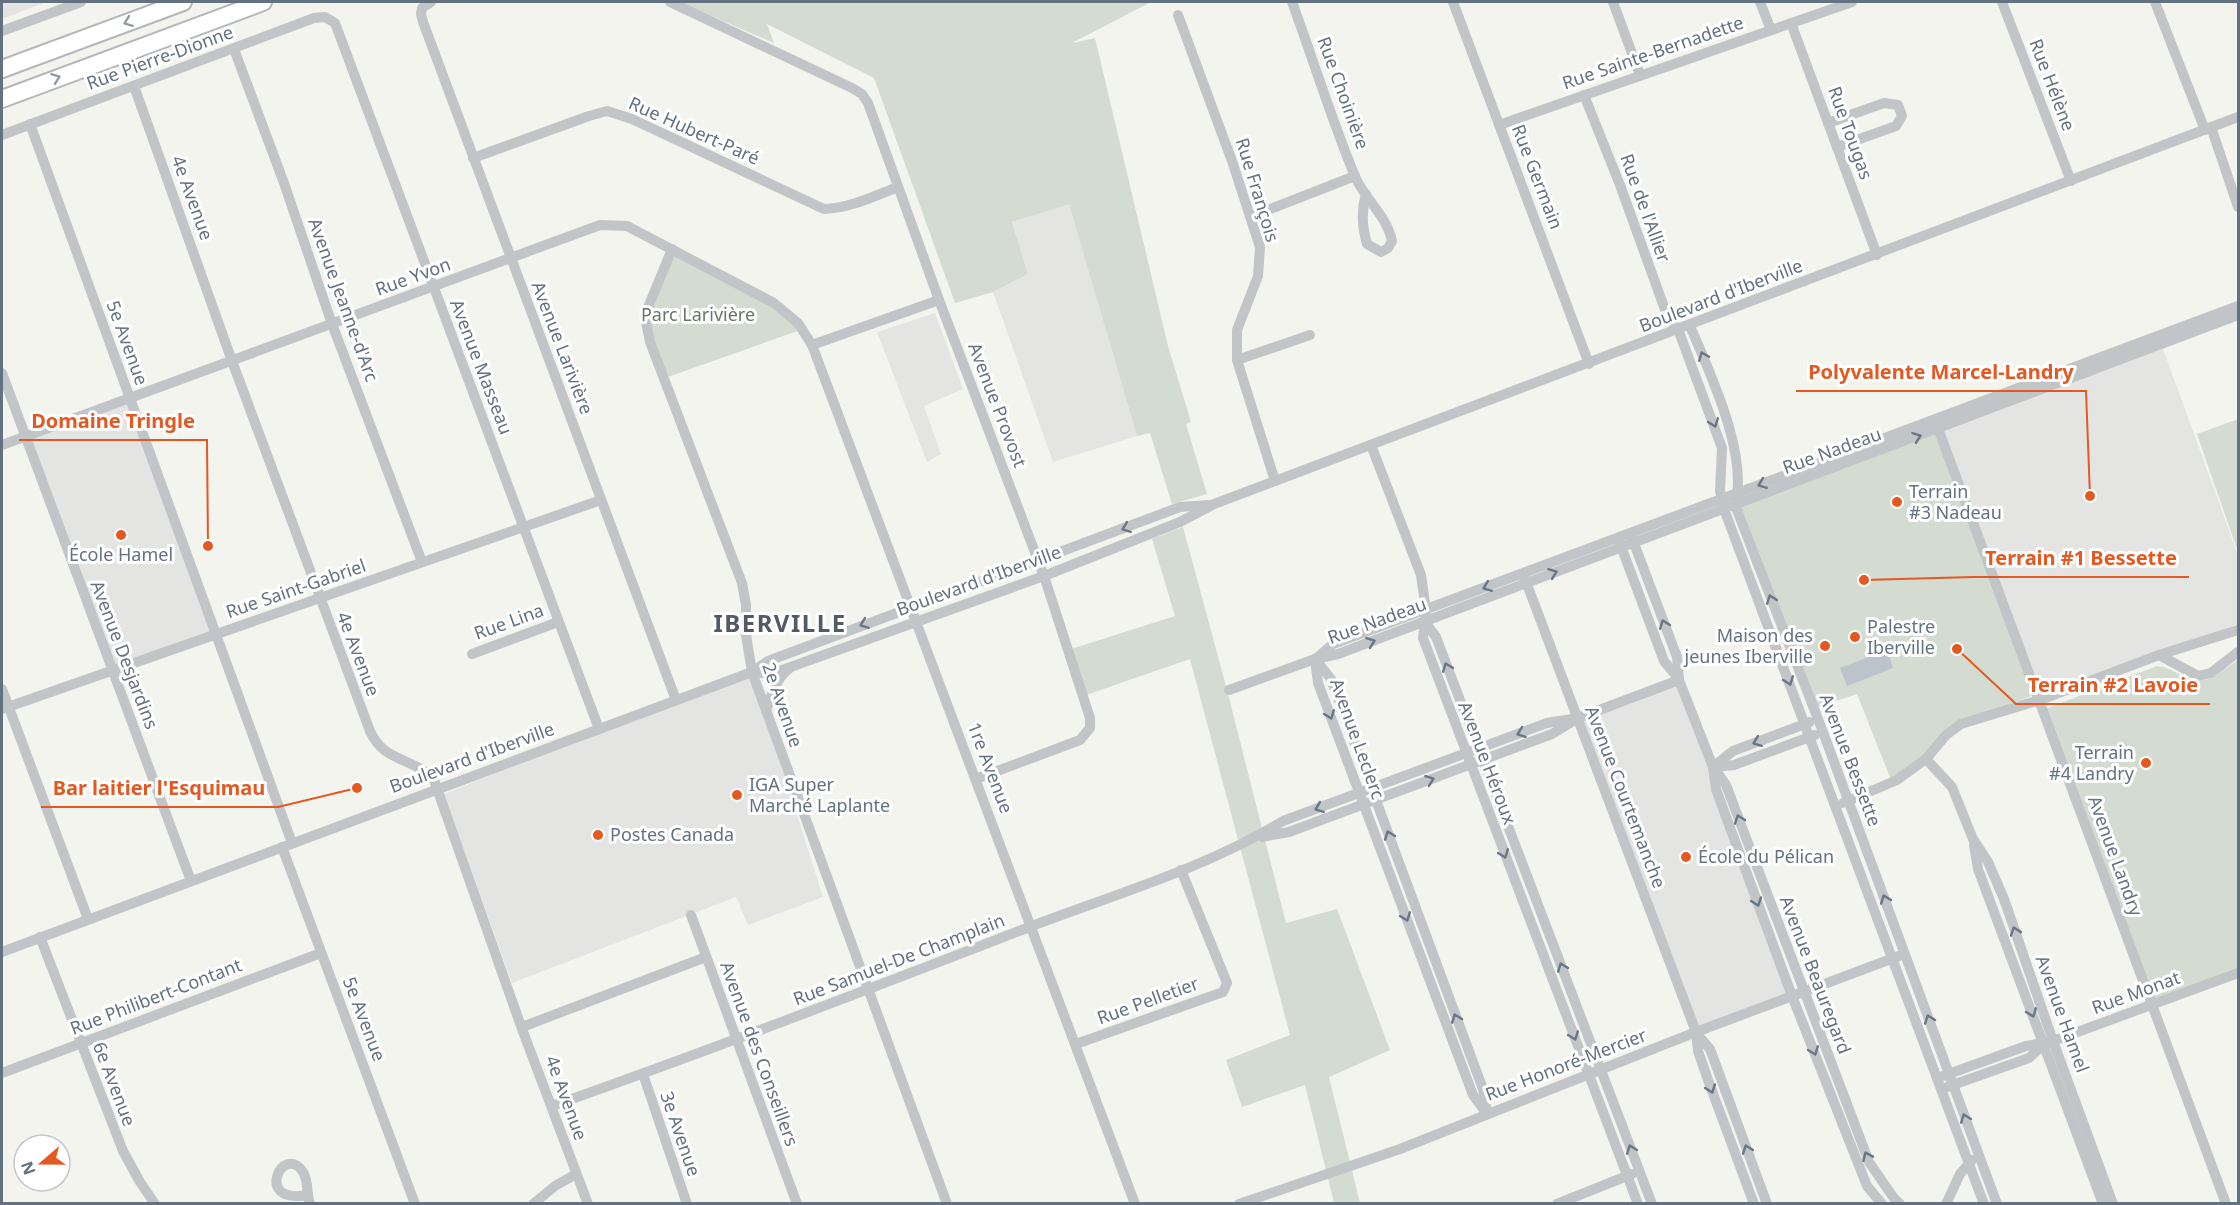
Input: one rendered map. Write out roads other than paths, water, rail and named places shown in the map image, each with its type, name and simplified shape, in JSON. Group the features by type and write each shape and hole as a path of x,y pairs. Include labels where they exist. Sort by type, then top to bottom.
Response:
{"highway":[{"path":"2,69 183,2"},
{"path":"2,99 263,2"}],"street":[{"path":"2,31 81,2"},
{"name":"Avenue Provost","path":"670,2 852,88 864,96 1044,576 1090,718 1090,728 1080,740 976,778"},
{"name":"Rue Choinière","path":"1292,2 1354,176 1366,194 1390,231 1392,241 1388,248 1381,252 1367,244 1364,233 1362,207 1366,194"},
{"name":"Rue Germain","path":"1453,2 1589,364"},
{"path":"1613,2 1640,75"},
{"path":"1760,2 1771,30"},
{"name":"Rue Sainte-Bernadette","path":"1499,124 1852,2"},
{"name":"Rue Hélène","path":"2002,2 2071,181"},
{"path":"2155,2 2208,128 2238,207"},
{"name":"Avenue Larivière","path":"426,5 421,14 423,22 676,700"},
{"name":"Rue François","path":"1178,15 1232,161 1260,247 1258,276 1237,330 1237,360 1275,481"},
{"name":"Rue Pierre-Dionne","path":"2,135 319,17 331,19"},
{"name":"Avenue Masseau","path":"331,19 337,25 599,729"},
{"name":"Rue Tougas","path":"1791,23 1877,255"},
{"name":"Avenue Jeanne-d'Arc","path":"234,49 284,183 332,324 422,562"},
{"name":"4e Avenue","path":"134,86 232,361 374,740 392,756 423,768 434,780 522,1027 588,1203"},
{"name":"Rue de l'Allier","path":"1584,95 1620,185 1668,318 1678,329"},
{"path":"1828,123 1884,103 1898,105 1902,116 1896,126 1837,147"},
{"name":"Rue Hubert-Paré","path":"473,158 608,111 632,119 824,209 835,209 853,204 898,187"},
{"name":"Boulevard d'Iberville","path":"752,672 771,674 1044,576 1180,522 1214,504 2238,117"},
{"name":"5e Avenue","path":"30,124 216,634 321,953 416,1203"},
{"path":"1250,217 1354,176"},
{"name":"Rue Yvon","path":"2,445 589,229 609,224 627,226 774,303 798,323 812,345"},
{"name":"2e Avenue","path":"672,249 647,310 650,342 742,584 747,605 746,635 752,672 947,1203"},
{"path":"812,345 939,300"},
{"name":"Rue Nadeau","path":"1229,690 1315,659 1338,654 1426,616 1525,578 2231,315 2238,306"},
{"path":"1690,326 1716,389 1735,450 1738,493 1727,504"},
{"name":"Avenue Bessette","path":"1678,329 1722,448 1720,491 1818,719 1997,1203"},
{"path":"1237,360 1310,335"},
{"name":"1re Avenue","path":"812,345 1135,1203"},
{"name":"Avenue Desjardins","path":"2,373 191,881"},
{"path":"1702,394 1716,389"},
{"name":"Rue Nadeau","path":"1738,493 1937,424"},
{"name":"Avenue Landry","path":"1937,424 2226,1203"},
{"name":"Avenue Héroux","path":"1371,445 1421,575 1426,616 1423,638 1638,1203"},
{"name":"Rue Saint-Gabriel","path":"5,708 601,500"},
{"name":"Boulevard d'Iberville","path":"2,952 752,672 768,661 911,606 1180,507 1214,504"},
{"name":"Avenue Bessette","path":"1727,504 1805,724 1969,1162 1980,1201"},
{"name":"Avenue Beauregard","path":"1632,538 1677,657 1679,680 1713,767 1716,789 1792,996 1851,1131 1869,1162 1893,1197 1900,1203"},
{"name":"Avenue Beauregard","path":"1619,543 1664,661 1679,680"},
{"name":"Avenue Courtemanche","path":"1525,578 1696,1032 1702,1061 1754,1203"},
{"name":"Avenue Héroux","path":"1426,616 1652,1203"},
{"name":"Rue Lina","path":"472,654 558,622"},
{"path":"1836,807 1897,780 1926,759 1946,735 1961,724 2040,700 2159,655 2238,630"},
{"path":"2159,655 2198,676 2211,673 2238,652"},
{"name":"Avenue Leclerc","path":"1315,659 1331,680 1405,879 1459,1042 1473,1095 1487,1113"},
{"name":"Avenue Leclerc","path":"1315,659 1318,682 1363,804 1459,1042"},
{"path":"766,711 772,693 783,673 796,664"},
{"name":"Rue Samuel-De Champlain","path":"1256,838 1288,832 1470,765 1552,734 1578,718 1679,680"},
{"path":"2,689 5,708 88,919"},
{"name":"Rue Samuel-De Champlain","path":"552,1106 869,991 1181,870 1256,838 1283,821 1547,723 1578,718"},
{"path":"1713,767 1733,751 1818,719"},
{"path":"1713,767 1734,765 1823,732"},
{"name":"Avenue Hamel","path":"1926,759 1952,787 1973,838 1988,862 2004,899 2103,1203"},
{"name":"Avenue Beauregard","path":"1713,767 1726,785 1804,992 1867,1186 1882,1203"},
{"name":"Rue Pelletier","path":"1076,1044 1223,992 1227,983 1181,870"},
{"path":"1393,883 1405,879"},
{"path":"1527,914 1540,908"},
{"name":"Avenue des Conseillers","path":"691,915 797,1203"},
{"name":"6e Avenue","path":"40,937 123,1151 155,1203"},
{"name":"Rue Philibert-Contant","path":"2,1073 321,953"},
{"name":"Rue Honoré-Mercier","path":"1239,1203 1400,1149 1600,1069 1905,954"},
{"path":"522,1027 706,957"},
{"name":"Rue Monat","path":"1937,1078 2026,1046 2049,1042 2238,973"},
{"name":"Avenue Courtemanche","path":"1696,1032 1710,1049 1767,1203"},
{"name":"Avenue Hamel","path":"2049,1042 2114,1203"},
{"name":"Rue Monat","path":"1941,1089 2029,1058 2049,1042"},
{"name":"3e Avenue","path":"642,1074 687,1203"},
{"path":"1946,1203 1960,1174 1969,1162 1979,1155"},
{"path":"1557,1203 1639,1172"},
{"path":"533,1203 576,1174"},
{"path":"1747,1186 1759,1181"},
{"path":"1980,1201 1992,1190"}],"place":[{"name":"Polyvalente Marcel-Landry","path":"2090,496"},
{"name":"Terrain #3 Nadeau","path":"1897,502"},
{"name":"École Hamel","path":"121,535"},
{"name":"Domaine Tringle","path":"208,546"},
{"name":"Terrain #1 Bessette","path":"1864,580"},
{"name":"Palestre Iberville","path":"1855,637"},
{"name":"Maison des jeunes Iberville","path":"1825,646"},
{"name":"Terrain #2 Lavoie","path":"1957,649"},
{"name":"Terrain #4 Landry","path":"2146,763"},
{"name":"Bar laitier l'Esquimau","path":"357,788"},
{"name":"IGA Super Marché Laplante","path":"737,795"},
{"name":"Postes Canada","path":"598,835"},
{"name":"École du Pélican","path":"1686,857"}],"district":[{"name":"IBERVILLE","path":"780,624"}],"park label":[{"name":"Parc Larivière","path":"698,315"}]}
